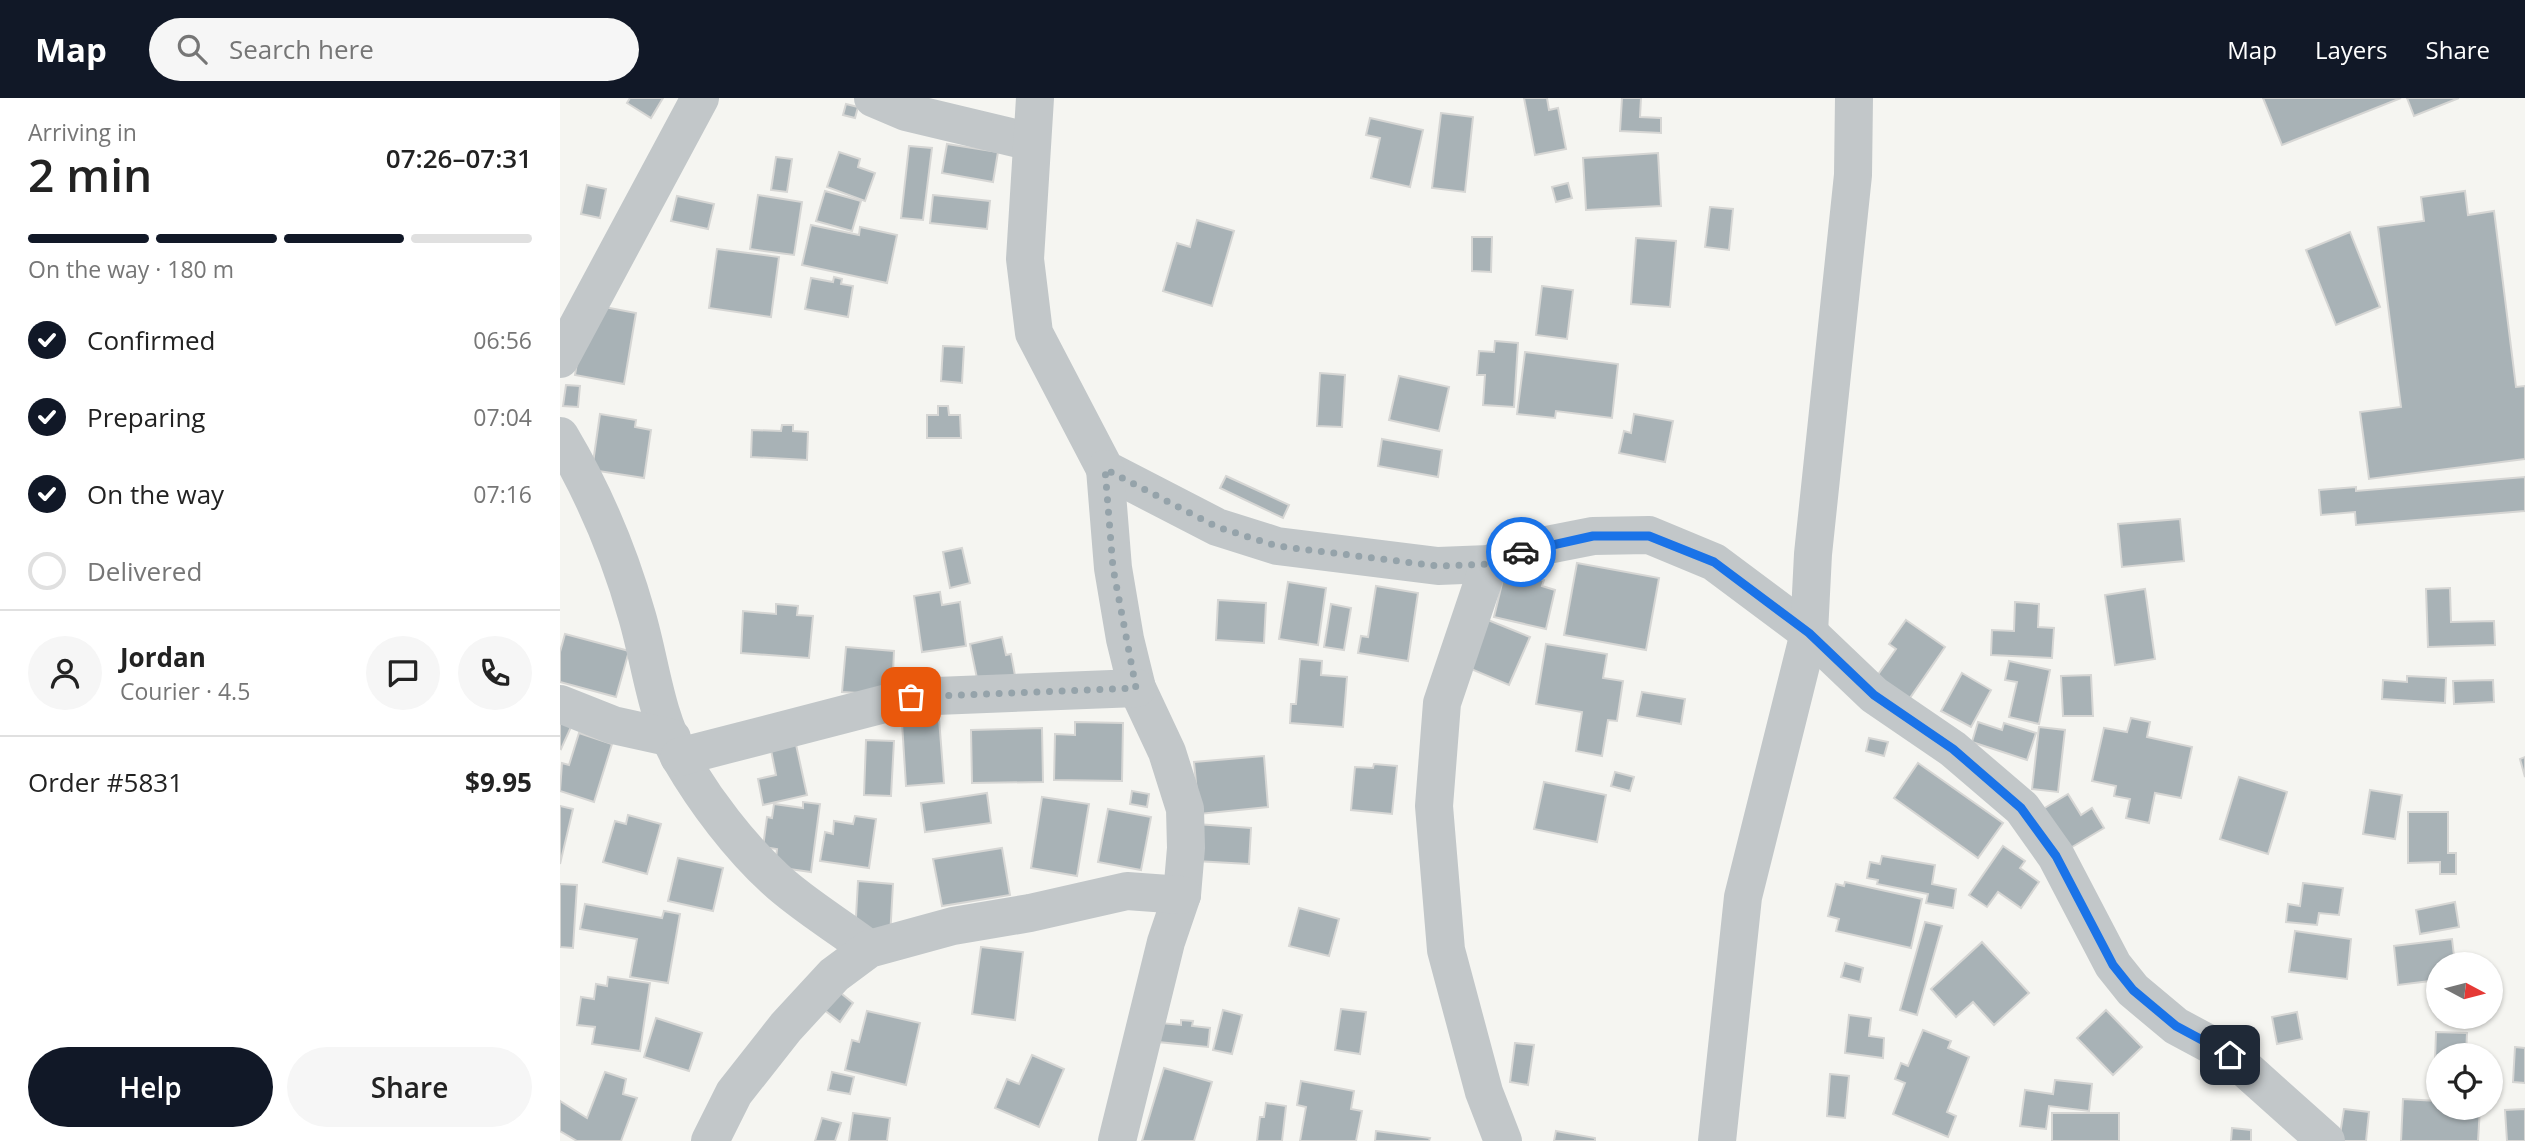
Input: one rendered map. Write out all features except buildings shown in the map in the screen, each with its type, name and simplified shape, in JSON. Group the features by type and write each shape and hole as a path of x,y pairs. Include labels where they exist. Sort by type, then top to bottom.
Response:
{"street":[{"path":"564,340 700,98"},
{"path":"873,98 906,112 1032,142"},
{"path":"1035,98 1025,259 1034,333 1105,469 1113,568 1136,688 1167,752 1185,809 1182,895 1166,942 1117,1141"},
{"path":"1717,1141 1743,897 1809,633 1813,554 1853,175 1854,98"},
{"path":"560,436 591,488 617,556 637,617 653,692 676,747 720,816 775,879 869,949"},
{"path":"1105,469 1217,527 1277,546 1425,565 1489,564 1537,547 1593,536 1649,536 1714,562 1809,633 1874,695 1953,749 2021,808 2056,856 2113,965 2133,990 2176,1026 2230,1055 2326,1141"},
{"path":"1489,564 1442,703 1434,806 1446,950 1484,1092 1503,1141"},
{"path":"560,704 676,747 911,697 1136,688"},
{"path":"710,1141 734,1093 786,1027 834,975 869,949 953,926 1030,914 1127,891 1182,895"}],"way so far":[{"path":"911,697 1136,688 1113,568 1105,469 1217,527 1277,546 1362,559 1438,566 1489,564 1521,552"}],"route":[{"path":"1521,552 1593,536 1649,536 1714,562 1809,633 1874,695 1953,749 2021,808 2056,856 2113,965 2133,990 2155,1012 2230,1055"}]}
